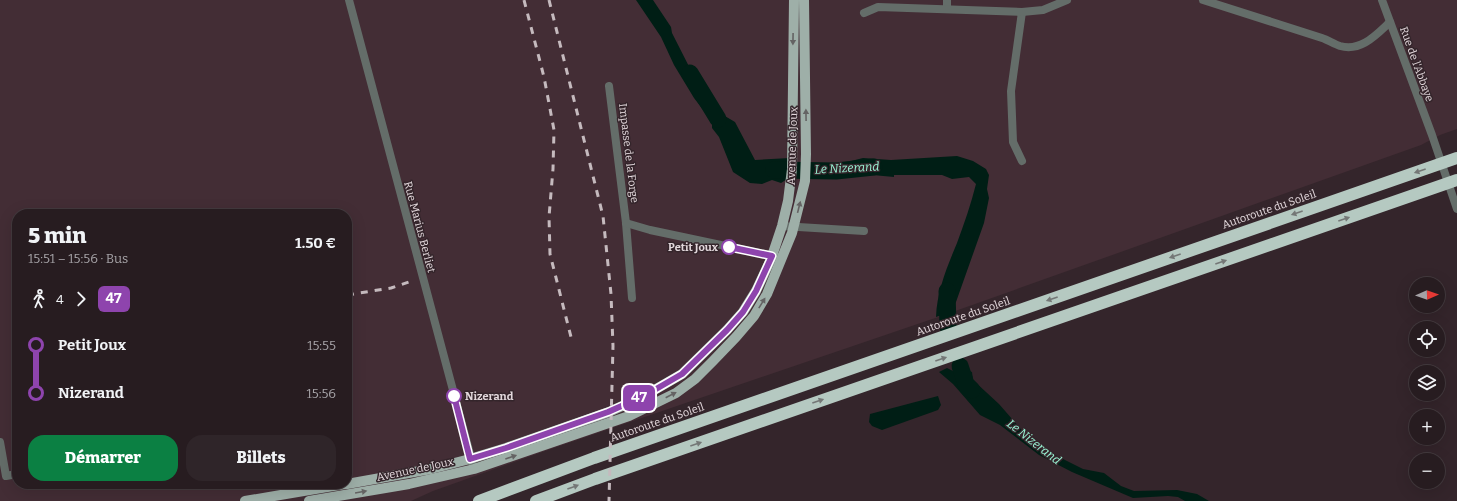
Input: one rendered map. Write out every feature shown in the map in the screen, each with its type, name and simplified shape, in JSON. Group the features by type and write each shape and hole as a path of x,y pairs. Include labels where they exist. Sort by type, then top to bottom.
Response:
{"highway":[{"name":"Autoroute du Soleil","path":"479,501 616,450 1457,158"},
{"path":"536,501 693,445 1457,180"}],"main road":[{"name":"Avenue de Joux","path":"352,483 431,469 472,464 506,448 608,412 644,396 682,374 727,330 743,312 756,291 772,256 782,226 788,201 791,180 792,152 794,0"},
{"name":"Avenue de Joux","path":"311,501 409,484 629,416 676,393 695,379 736,337 754,316 767,294 794,228 805,181 804,0"},
{"name":"Avenue de Joux","path":"245,501 318,489"},
{"path":"311,501 312,490"}],"street":[{"name":"Rue Marius Berliet","path":"349,0 472,464"},
{"path":"947,0 947,9"},
{"path":"864,13 878,8 1022,12 1043,10 1066,0"},
{"path":"1203,0 1322,38 1340,46 1354,47 1369,41 1390,22"},
{"name":"Rue de l'Abbaye","path":"1382,0 1457,207"},
{"path":"1022,12 1011,91 1013,142 1022,161"},
{"name":"Impasse de la Forge","path":"609,86 626,223 632,298"},
{"path":"626,223 783,258"},
{"path":"782,226 794,228 864,231"},
{"path":"0,442 6,476 12,475"}],"shaded area":[{"path":"0,0 1457,0 1457,129 1440,135 1421,145 944,315 548,450 433,491 411,501 0,501"},
{"path":"636,0 653,0 671,27 672,33 705,98 718,112 735,122 755,160 790,158 792,176 781,183 772,180 762,184 750,183 733,172 719,137 712,128 712,122 708,114 707,115 694,98 674,65 661,37"},
{"path":"957,156 973,161 986,169 989,175 987,189 989,198 984,223 956,302 948,313 936,317 938,298 943,279 965,221 976,184 969,177 952,179 942,175 894,175 894,177 851,173 851,161 863,158 891,160"},
{"path":"947,368 957,373 965,369 972,372 973,380 999,404 1027,436 1039,447 1083,469 1104,473 1121,486 1134,491 1177,490 1197,494 1209,501 1185,501 1178,497 1168,496 1133,498 1072,472 1039,455 1000,425 980,415 953,384 939,372"},
{"path":"938,396 941,405 938,410 882,430 872,426 869,422 870,414"}],"waterway":[{"name":"Le Nizerand","path":"690,73 718,119"},
{"name":"Le Nizerand","path":"774,170 836,171 874,167"},
{"name":"Le Nizerand","path":"947,291 948,327"},
{"name":"Le Nizerand","path":"960,366 966,384 972,390"}],"railway":[{"path":"524,0 544,77 554,130 553,169 549,217 550,254 572,341"},
{"path":"549,0 603,216 611,294 613,346 609,501"},
{"path":"352,294 391,288 415,280"}],"bus line":[{"name":"47","path":"454,396 470,459 608,412 644,396 682,374 727,330 743,312 756,291 772,256 729,247"}],"place":[{"name":"Petit Joux","path":"729,247"},
{"name":"Nizerand","path":"454,396"}]}
